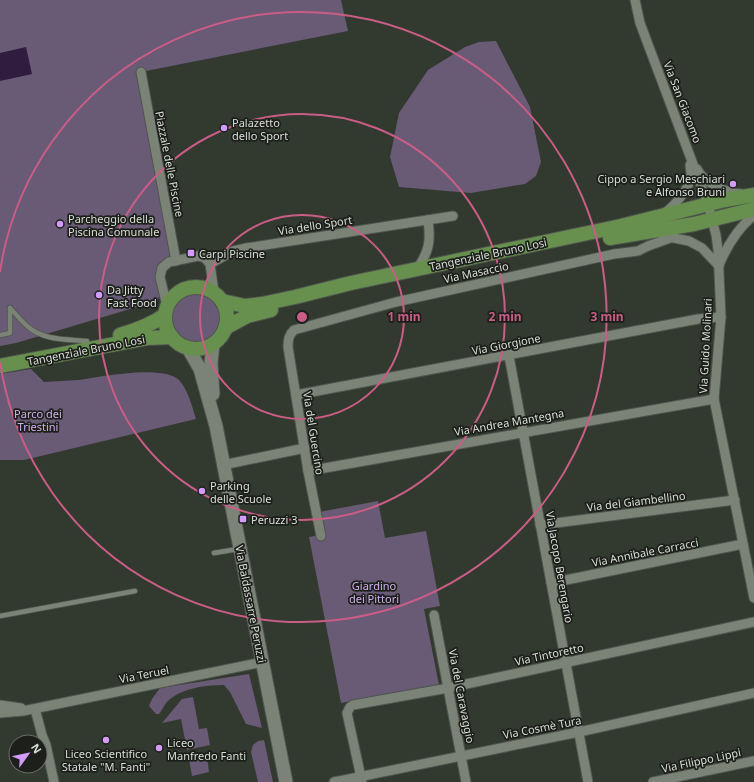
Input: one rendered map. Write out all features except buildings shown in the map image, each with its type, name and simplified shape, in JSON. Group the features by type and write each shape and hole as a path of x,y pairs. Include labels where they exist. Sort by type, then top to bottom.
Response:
{"main road":[{"name":"Tangenziale Bruno Losi","path":"225,328 247,316 351,289 622,235 648,232 710,212 754,195"},
{"name":"Tangenziale Bruno Losi","path":"218,297 245,306 262,304 295,298 351,283 621,226 657,217 754,210"},
{"path":"196,286 205,288 218,297 226,308 227,317 225,328 220,338 213,344 204,348 194,349 184,347 168,332 165,324 166,310 171,299 178,292 186,288 196,286"},
{"name":"Tangenziale Bruno Losi","path":"0,357 115,336 134,331 155,322 166,310"},
{"name":"Tangenziale Bruno Losi","path":"0,366 147,338 172,337"}],"street":[{"name":"Via San Giacomo","path":"635,0 640,23 710,212"},
{"name":"Piazzale delle Piscine","path":"141,72 176,261"},
{"path":"687,148 699,172 708,181 723,189 738,194 754,195"},
{"path":"657,217 667,212 671,208 683,194 688,185 691,176 687,148"},
{"name":"Via Guido Molinari","path":"710,212 717,242 721,316 714,399 754,598"},
{"path":"648,232 689,241 702,248 719,266 734,237 742,226 754,215"},
{"name":"Via dello Sport","path":"210,264 233,251 246,248 454,216"},
{"path":"417,269 427,253 430,233 428,220"},
{"name":"Via Masaccio","path":"290,335 294,330 307,325 396,302 614,254 638,251 670,238"},
{"path":"166,310 160,273 162,268 169,262 198,256 205,258 210,264 218,297"},
{"name":"Via Giorgione","path":"296,395 509,356 698,319 721,316"},
{"name":"Via del Guercino","path":"290,335 288,347 320,536"},
{"name":"Via Baldassarre Peruzzi","path":"213,344 212,377 216,426"},
{"name":"Via Baldassarre Peruzzi","path":"188,348 200,370 216,426 286,782"},
{"name":"Via Jacopo Berengario","path":"509,356 588,782"},
{"name":"Via Andrea Mantegna","path":"308,471 714,399"},
{"path":"223,464 305,448"},
{"name":"Via del Giambellino","path":"540,525 735,500"},
{"name":"Via Annibale Carracci","path":"551,583 744,544"},
{"name":"Via del Caravaggio","path":"434,614 466,782"},
{"name":"Via Tintoretto","path":"362,779 347,713 350,707 356,704 448,688 754,622"},
{"name":"Via Teruel","path":"0,712 10,713 32,709 262,662"},
{"name":"Via Cosmè Tura","path":"334,782 362,779 461,755 579,732 754,693"},
{"path":"0,712 0,705 32,709 46,745 54,782"},
{"name":"Via Filippo Lippi","path":"653,782 754,761"}],"lane":[{"path":"0,335 10,333 10,308 27,326 42,336 87,341"},
{"path":"214,553 240,549"},
{"path":"0,616 135,591"}],"green space":[{"path":"0,0 341,0 348,31 141,72 173,258 158,268 163,290 157,301 16,343 0,346"},
{"path":"496,41 530,107 541,162 536,176 525,184 471,193 399,187 390,157 399,113 428,70 465,47 479,42"},
{"path":"191,293 201,293 214,300 221,313 221,323 214,336 201,343 191,343 182,339 175,332 171,323 171,313 175,304 182,297"},
{"name":"Parco dei Triestini","path":"31,369 44,382 78,380 115,374 146,372 171,375 179,380 185,388 196,419 24,460 0,460 0,374"},
{"name":"Giardino dei Pittori","path":"378,501 385,538 426,531 440,606 424,609 439,685 341,703 309,537 324,534 319,512"},
{"path":"249,674 262,728 246,724 230,692 224,685 193,688 178,694 166,703 159,714 156,714 149,706 160,688"},
{"path":"193,697 199,729 207,728 210,745 187,750 181,719 162,723 182,699"},
{"path":"264,740 273,782 258,782 251,752 253,745 258,741"},
{"path":"207,757 209,772 192,776 189,760"}],"shaded area":[{"path":"26,47 32,74 0,81 0,53"}],"place":[{"name":"Palazetto dello Sport","path":"224,128"},
{"name":"Cippo a Sergio Meschiari e Alfonso Bruni","path":"733,184"},
{"name":"Parcheggio della Piscina Comunale","path":"60,224"},
{"name":"Carpi Piscine","path":"191,253"},
{"name":"Da Jitty Fast Food","path":"99,295"},
{"name":"Parking delle Scuole","path":"202,491"},
{"name":"Peruzzi 3","path":"243,519"},
{"name":"Liceo Scientifico Statale \"M. Fanti\"","path":"106,740"},
{"name":"Liceo Manfredo Fanti","path":"159,748"}]}
